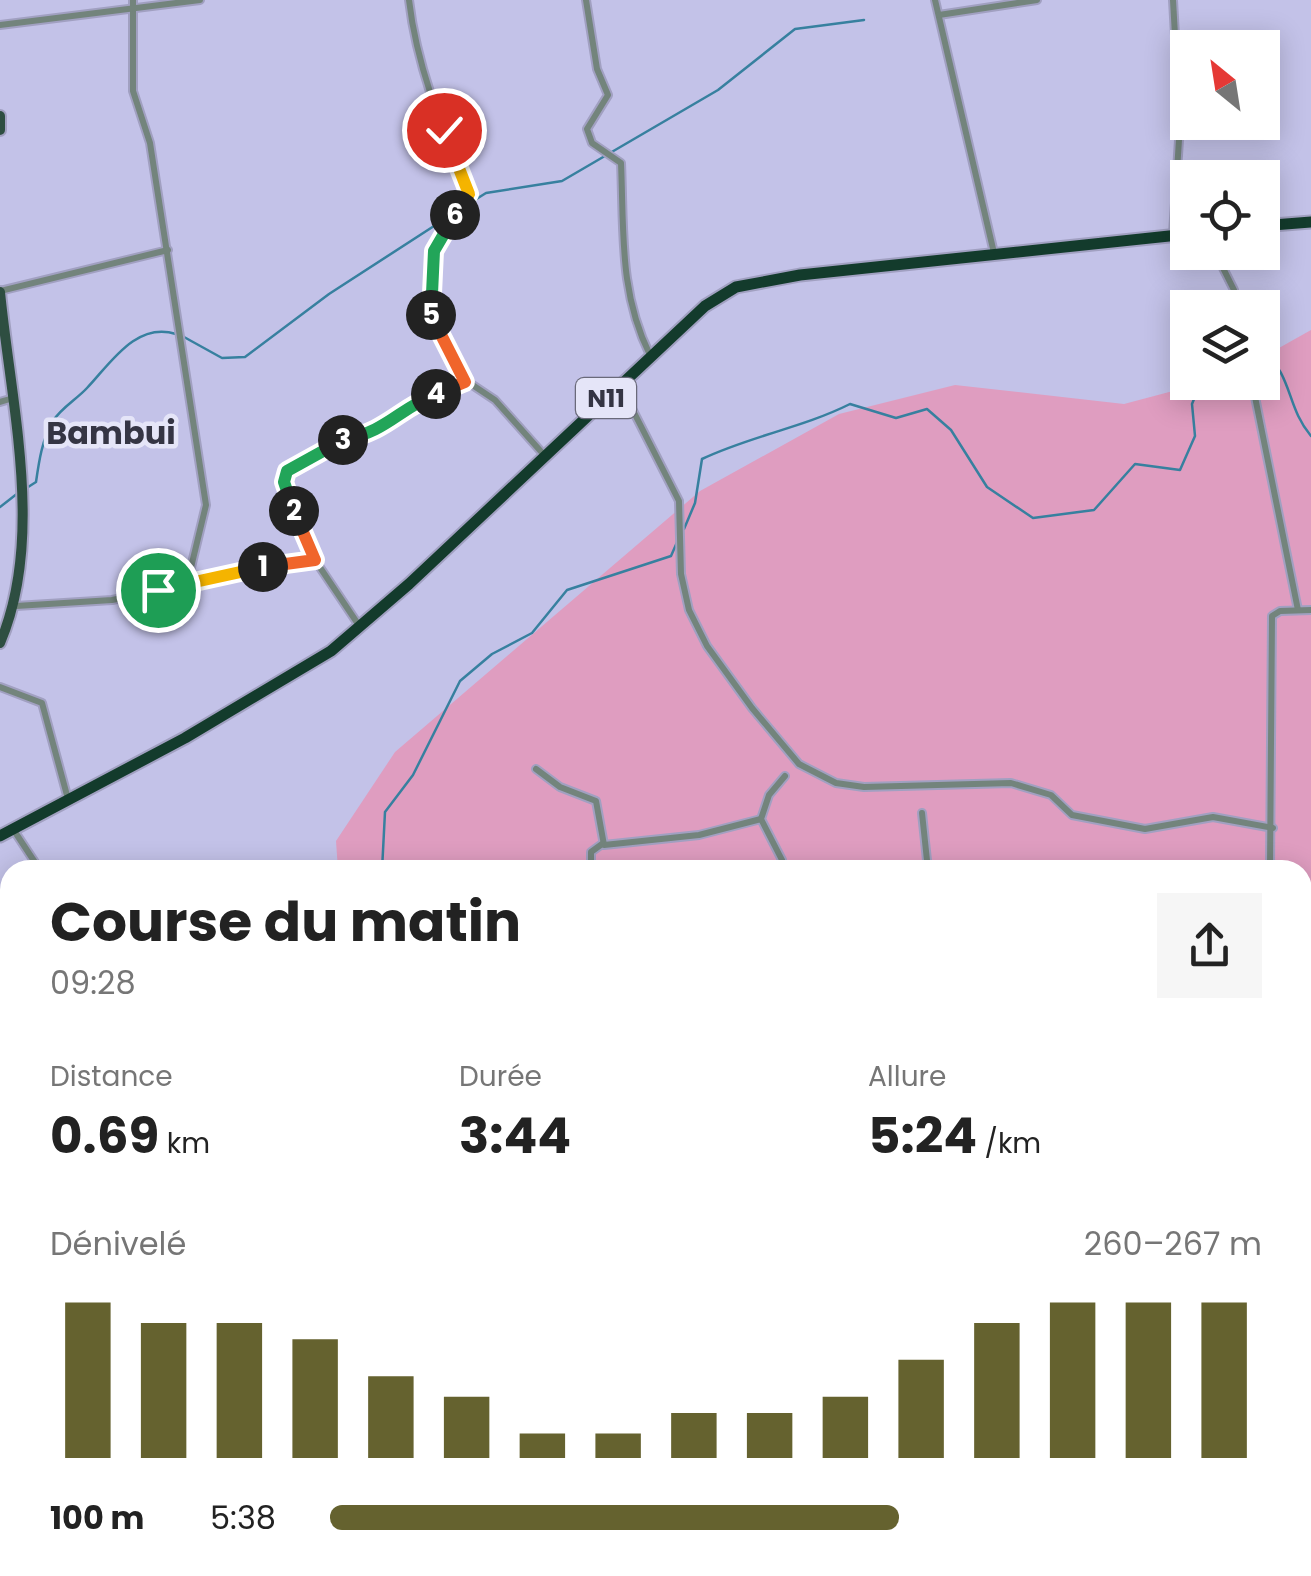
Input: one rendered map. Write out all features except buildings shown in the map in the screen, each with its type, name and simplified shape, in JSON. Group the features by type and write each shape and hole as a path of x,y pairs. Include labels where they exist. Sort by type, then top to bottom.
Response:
{"highway":[{"path":"1280,225 1311,222"},
{"name":"N11","path":"0,836 254,699 360,628 650,355 705,306 736,287 800,275 1170,235"}],"main road":[{"path":"0,116 0,130"},
{"path":"0,292 5,401 23,511 16,606 0,644"}],"street":[{"path":"0,25 134,4 200,0"},
{"path":"410,0 415,46 429,95 469,194 437,240 430,319 465,382 495,400 545,456"},
{"path":"586,0 597,69 608,95 587,129 592,143 620,164 621,238 629,307 650,355"},
{"path":"935,0 994,253"},
{"path":"939,16 1037,0"},
{"path":"1173,0 1180,124 1178,160"},
{"path":"134,4 133,91 147,130 206,504 187,584"},
{"path":"0,292 168,250"},
{"path":"360,628 315,560 284,482 287,471 341,440 376,433 409,404 465,382"},
{"path":"620,385 680,501 681,574 688,610 740,692 799,764 836,783 864,787 1011,783 1051,795 1072,815 1145,829 1213,817 1274,828"},
{"path":"1256,400 1298,610"},
{"path":"16,606 112,600 315,560"},
{"path":"1271,860 1272,616 1311,610"},
{"path":"0,687 42,703 68,799"},
{"path":"536,769 560,787 596,801 602,844"},
{"path":"782,860 761,819 769,794 784,776"},
{"path":"922,813 927,860"},
{"path":"591,860 591,852 602,844 663,841 761,819"},
{"path":"13,828 34,860"}],"shaded area":[{"path":"1311,330 1311,860 337,860 336,841 395,752 700,491 839,414 955,385 1124,404 1170,392 1170,400 1280,400 1280,347"}],"waterway":[{"path":"462,208 486,193 562,181 718,90 795,29 864,20"},
{"path":"184,337 222,358 245,357 329,294 451,215"},
{"path":"25,489 36,482 46,436 60,412 136,339 162,332 176,334"},
{"path":"1280,371 1297,414 1311,436"},
{"path":"684,529 695,503 702,459 850,404 896,418 927,409 951,430 987,487 1033,518 1094,510 1135,464 1180,470 1195,436 1194,400"},
{"path":"0,507 18,493"},
{"path":"383,860 385,812 413,775 460,681 492,654 532,633 567,590 671,556 678,540"}],"district":[{"name":"Bambui","path":"111,433"}],"route":[{"path":"158,590 315,560 284,482 287,471 341,440 376,433 409,404 465,382 430,319 437,240 469,194 444,130"}]}
